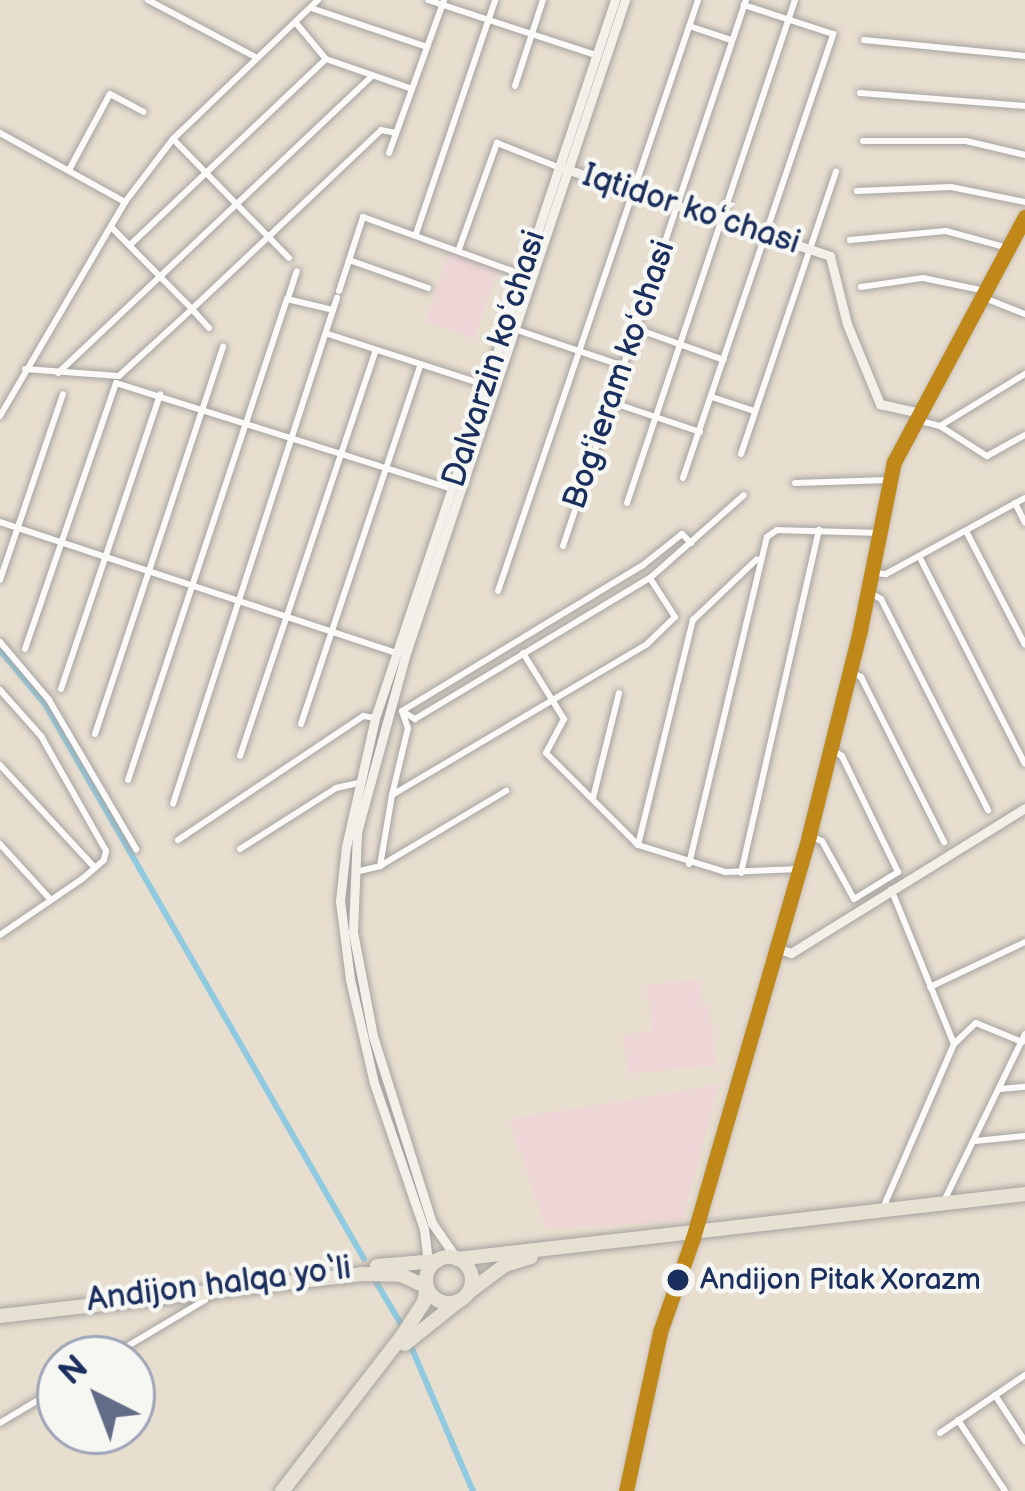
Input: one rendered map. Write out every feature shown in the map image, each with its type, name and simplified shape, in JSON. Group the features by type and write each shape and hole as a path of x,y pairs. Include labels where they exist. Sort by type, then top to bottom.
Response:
{"highway":[{"path":"282,1491 419,1311 431,1264 1025,1198"},
{"path":"293,1491 405,1343 521,1258 882,1211 1025,1198"},
{"path":"457,1259 470,1270 464,1296"},
{"name":"Andijon halqa yo‘li","path":"207,1293 431,1264"},
{"name":"Andijon halqa yo‘li","path":"0,1312 362,1274 406,1277 427,1287"},
{"path":"406,1277 419,1293 419,1311"},
{"path":"427,1287 442,1303 464,1296"}],"main road":[{"name":"Dalvarzin koʻchasi","path":"585,105 595,56 615,0"},
{"name":"Dalvarzin koʻchasi","path":"381,717 486,402 523,274 625,0"},
{"name":"Dalvarzin koʻchasi","path":"381,717 397,652 452,489 514,329 562,168"},
{"name":"Iqtidor koʻchasi","path":"562,168 832,258 847,324 880,404 918,417"},
{"path":"626,1491 660,1332 809,835 868,592 889,480 1025,218"},
{"path":"381,717 357,783 342,935 374,1084 424,1229 431,1264"},
{"path":"349,873 366,764"},
{"path":"775,948 790,953 1025,808"},
{"path":"346,900 385,1080 432,1223 457,1259"}],"street":[{"path":"148,0 255,57"},
{"path":"428,0 595,56"},
{"path":"416,234 495,0"},
{"path":"515,86 543,0"},
{"path":"498,591 698,0"},
{"path":"627,503 795,0"},
{"path":"683,478 833,34 745,2"},
{"name":"Bogʻieram koʻchasi","path":"563,546 745,2"},
{"path":"389,153 443,3"},
{"path":"1,413 125,202 173,139 316,4 427,47"},
{"path":"296,23 326,59 412,89"},
{"path":"689,26 732,41"},
{"path":"864,40 1025,56"},
{"path":"130,245 326,59"},
{"path":"58,373 372,76"},
{"path":"860,93 1025,106"},
{"path":"69,170 110,94 144,112"},
{"path":"25,369 119,376 381,130 396,133"},
{"path":"0,133 125,202"},
{"path":"173,139 290,258"},
{"path":"863,141 966,141 1025,155"},
{"path":"459,248 496,142 562,168"},
{"path":"740,454 836,172"},
{"path":"857,190 951,187 1025,202"},
{"path":"173,804 363,217 523,274"},
{"path":"111,226 209,328"},
{"path":"850,240 946,232 1008,248"},
{"path":"349,260 428,288"},
{"path":"128,780 297,271"},
{"path":"861,287 923,278 984,294 1025,314"},
{"path":"289,295 333,310"},
{"path":"635,328 724,360"},
{"path":"514,329 623,366"},
{"path":"328,334 488,386"},
{"path":"95,734 223,347"},
{"path":"240,756 376,350"},
{"path":"301,724 421,364"},
{"path":"940,426 1025,374"},
{"path":"26,649 116,383 452,489"},
{"path":"0,580 64,394"},
{"path":"61,689 160,394"},
{"path":"712,397 754,411"},
{"path":"610,401 700,432"},
{"path":"918,417 987,456 1025,435"},
{"path":"795,483 889,480"},
{"path":"402,711 416,719 650,578 744,495"},
{"path":"871,573 886,574 1025,498"},
{"path":"1015,503 1025,523"},
{"path":"0,522 397,652"},
{"path":"741,873 819,530"},
{"path":"966,531 1025,645"},
{"path":"688,864 760,557 770,533 878,533"},
{"path":"178,840 362,716 402,711 643,565 682,534 691,543"},
{"path":"919,556 1025,764"},
{"path":"638,844 693,620 760,557"},
{"path":"392,794 646,645 675,620 650,578"},
{"path":"868,592 881,599 988,810"},
{"path":"0,642 49,700 136,848"},
{"path":"524,653 564,724 546,753 638,844 688,864 741,873 799,869"},
{"path":"850,671 862,677 944,842"},
{"path":"0,690 41,736 106,851 95,868 2,931"},
{"path":"592,798 620,693"},
{"path":"380,866 407,728 402,711"},
{"path":"809,835 822,841 854,899 898,872 842,756 831,749"},
{"path":"0,765 95,868"},
{"path":"240,849 336,788 357,783"},
{"path":"349,873 380,866 506,791"},
{"path":"363,803 390,806"},
{"path":"0,844 51,900"},
{"path":"891,889 954,1044"},
{"path":"930,987 1025,942"},
{"path":"882,1211 885,1192 954,1044 976,1023 1024,1039 943,1204"},
{"path":"1000,1089 1025,1087"},
{"path":"973,1141 1025,1136"},
{"path":"143,1335 207,1293"},
{"path":"940,1432 1025,1375"},
{"path":"995,1395 1025,1441"},
{"path":"0,1423 36,1401"},
{"path":"958,1420 1005,1491"}],"shaded area":[{"path":"450,250 499,267 474,339 425,322"},
{"path":"700,979 703,1005 709,1005 716,1065 628,1074 623,1035 652,1031 647,985"},
{"path":"719,1085 682,1221 546,1229 509,1119"}],"waterway":[{"path":"0,650 45,704 364,1259"},
{"path":"376,1282 401,1324"},
{"path":"412,1349 473,1491"}],"transit line":[{"path":"626,1491 660,1332 693,1238 809,835 860,630 894,462 1025,217"}],"place":[{"name":"Andijon Pitak Xorazm","path":"678,1280"}]}
